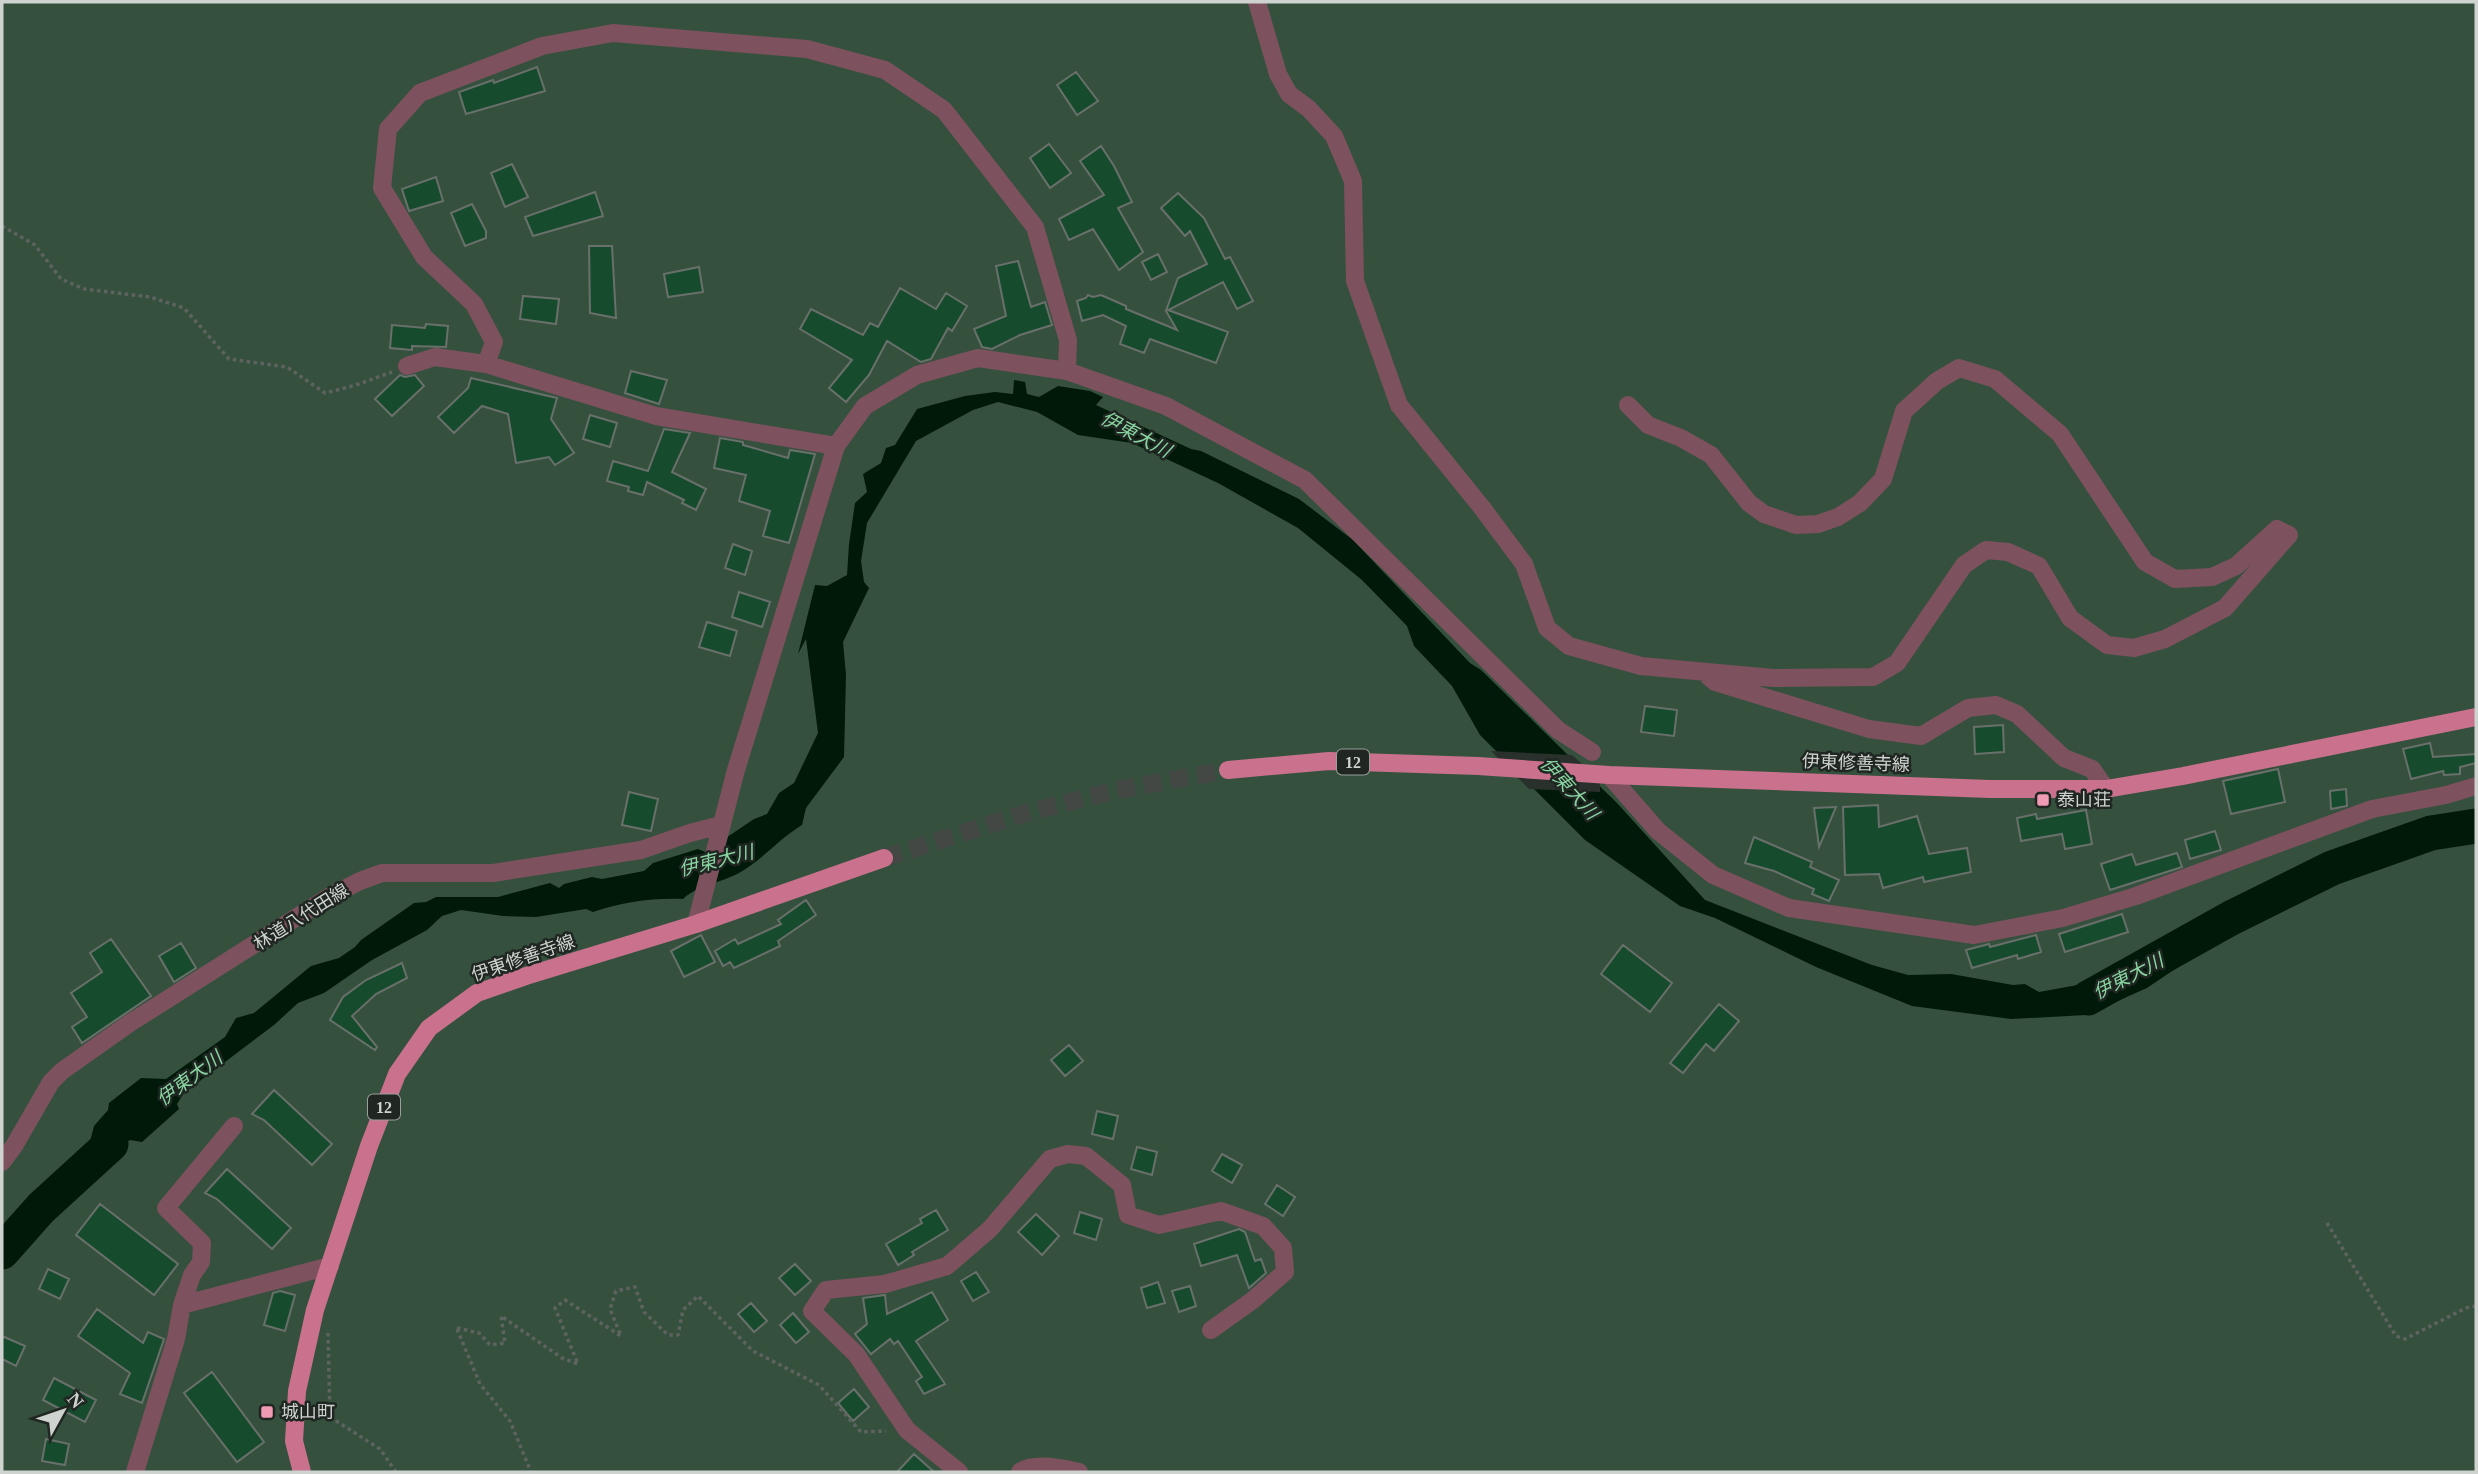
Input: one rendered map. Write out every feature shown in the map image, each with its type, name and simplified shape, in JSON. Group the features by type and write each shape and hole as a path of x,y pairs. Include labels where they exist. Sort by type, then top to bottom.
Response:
{"main road":[{"name":"伊東修善寺線","path":"1228,770 1329,761 1478,765 1609,775 1990,789 2106,789 2476,717"},
{"name":"伊東修善寺線","path":"302,1472 294,1441 297,1391 316,1310 369,1146 397,1074 429,1028 477,993 696,924 884,858"}],"street":[{"path":"1257,2 1278,74 1289,94 1309,109 1334,136 1353,181 1355,281 1398,405 1524,564 1547,628 1569,646 1641,666 1773,678 1873,677 1897,663 1964,565 1986,550 2008,552 2039,566 2070,618 2107,645 2134,648 2165,639 2225,608 2290,535 2277,529 2236,566 2212,577 2175,579 2145,562 2060,434 1995,379 1959,368 1937,381 1904,411 1883,479 1860,503 1838,517 1818,524 1796,525 1764,514 1749,503 1711,455 1681,438 1648,425 1628,405"},
{"path":"486,363 494,342 474,304 424,257 382,188 388,128 420,93 542,46 613,33 807,49 885,70 944,110 1035,227 1068,340 1067,370"},
{"path":"407,366 435,357 486,363 656,416 836,446"},
{"path":"696,924 721,825 836,446 865,406 917,375 978,358 1067,370 1166,406 1305,480 1558,730 1592,752"},
{"path":"1699,670 1715,682 1869,729 1921,736 1968,708 1996,705 2017,714 2064,758 2092,768 2106,789"},
{"path":"1609,775 1658,831 1713,874 1789,908 1974,935 2063,918 2136,896 2372,809 2446,795 2476,786"},
{"name":"林道八代田線","path":"2,1162 51,1082 62,1071 130,1023 327,898 360,881 382,873 493,873 640,850 721,825"},
{"path":"135,1472 176,1339 182,1305 192,1275 201,1262 202,1243 166,1208 234,1126"},
{"path":"959,1472 907,1430 856,1354 812,1311 826,1290 885,1284 947,1266 990,1229 1050,1159 1068,1154 1086,1156 1122,1185 1128,1215 1159,1224 1221,1211 1263,1226 1283,1248 1286,1272 1211,1330"},
{"path":"182,1305 330,1266"},
{"path":"1020,1472 1026,1467 1079,1472"}],"path":[{"path":"2,226 35,245 61,279 84,289 150,297 184,308 229,359 287,367 325,393 356,386 407,366"},
{"path":"2327,1223 2396,1336 2405,1339 2466,1308 2476,1306"},
{"path":"531,1472 510,1421 480,1384 457,1328 479,1333 491,1345 505,1343 501,1316 562,1358 578,1364 555,1308 565,1300 621,1336 610,1309 616,1291 635,1287 644,1312 668,1335 678,1335 683,1310 698,1296 753,1351 818,1385 861,1432 907,1430"},
{"path":"316,1310 330,1336 330,1418 380,1449 396,1472"}],"shaded area":[{"path":"2,2 2476,2 2476,1472 2,1472"}],"water":[{"path":"1014,380 1025,382 1027,394 1039,397 1058,386 1090,391 1103,397 1096,405 1191,449 1201,451 1299,499 1353,540 1470,663 1481,670 1617,803 1705,900 1872,965 1908,975 1951,974 2013,985 2025,984 2039,992 2149,972 2201,927 2178,967 2147,988 2086,1015 2011,1019 1912,1006 1816,967 1715,918 1680,906 1585,840 1480,735 1452,686 1414,646 1407,626 1362,580 1298,528 1218,483 1132,443 1078,435 1037,412 998,402 973,410 916,441 867,523 861,561 864,582 869,588 843,642 846,675 844,757 806,808 802,825 739,873 696,890 683,899 637,901 593,912 586,909 536,917 461,910 442,916 427,930 372,960 324,993 298,1003 274,1025 184,1093 177,1104 179,1109 142,1142 130,1140 102,1157 72,1184 87,1153 94,1126 108,1110 109,1103 141,1078 166,1079 225,1037 236,1018 254,1013 311,966 339,958 414,903 426,902 436,897 498,897 550,883 559,888 564,884 592,877 602,879 644,871 653,863 698,849 705,852 754,819 767,814 779,793 794,783 818,733 806,639 798,654 815,585 827,586 847,575 855,503 867,492 863,474 881,463 886,448 895,445 917,409 965,396 995,392 1013,394"}],"pier":[{"path":"1491,751 1572,755 1581,763 1580,775 1600,782 1600,792 1529,789"}],"building":[{"path":"537,67 545,91 466,114 459,92 493,80 494,83"},
{"path":"1076,72 1098,101 1077,115 1057,85"},
{"path":"1049,144 1071,173 1050,188 1030,158"},
{"path":"1101,146 1132,202 1118,208 1143,252 1119,270 1093,229 1069,240 1059,219 1104,195 1080,161"},
{"path":"512,164 528,197 505,207 491,173"},
{"path":"436,177 443,201 409,211 402,189"},
{"path":"595,192 603,216 533,236 525,217"},
{"path":"1178,193 1204,218 1225,259 1230,257 1253,301 1237,309 1223,282 1168,310 1228,332 1216,363 1150,339 1144,353 1120,344 1126,326 1103,315 1082,321 1077,301 1088,295 1101,295 1126,306 1126,309 1177,330 1166,311 1178,278 1207,264 1190,231 1185,236 1161,208"},
{"path":"472,204 486,231 486,238 465,246 451,213"},
{"path":"589,246 612,246 616,318 590,313"},
{"path":"1158,254 1167,272 1151,280 1142,262"},
{"path":"1018,261 1031,307 1045,302 1052,325 1020,335 992,349 982,347 974,329 1006,316 996,266"},
{"path":"699,267 703,292 668,297 664,274"},
{"path":"900,288 936,309 946,293 967,306 952,331 948,328 931,359 921,362 887,341 869,375 846,402 829,388 852,360 800,329 811,309 863,335 870,323 878,327"},
{"path":"523,296 559,299 556,324 520,319"},
{"path":"426,324 448,326 446,347 412,346 412,350 390,348 392,325 425,328"},
{"path":"631,371 667,380 659,404 625,393"},
{"path":"400,375 415,375 424,386 392,416 375,399"},
{"path":"471,378 557,398 551,419 574,453 555,465 549,457 516,463 508,414 482,406 454,433 438,417 468,388"},
{"path":"590,415 617,423 610,447 583,439"},
{"path":"664,429 690,433 672,472 706,489 696,510 682,503 684,500 647,482 643,495 628,491 629,487 607,481 613,461 648,471"},
{"path":"720,438 743,442 743,445 788,458 790,450 815,454 789,543 763,536 770,511 739,501 746,475 714,468"},
{"path":"733,544 752,551 745,575 725,568"},
{"path":"739,592 770,602 762,627 732,617"},
{"path":"707,622 737,631 730,656 699,647"},
{"path":"1645,706 1677,710 1674,736 1641,732"},
{"path":"2003,725 2004,752 1975,754 1974,727"},
{"path":"2430,743 2433,757 2476,754 2476,763 2460,767 2460,774 2444,775 2443,771 2411,779 2403,749"},
{"path":"2278,769 2285,802 2231,814 2223,781"},
{"path":"2346,789 2347,806 2331,809 2330,791"},
{"path":"629,792 658,799 651,831 622,825"},
{"path":"1878,805 1879,827 1917,816 1929,854 1967,848 1971,872 1924,882 1923,877 1883,888 1879,874 1845,875 1843,807"},
{"path":"1836,807 1819,847 1814,808"},
{"path":"2086,810 2092,844 2065,849 2062,834 2021,841 2017,818 2036,814 2037,819"},
{"path":"2215,831 2221,850 2190,859 2185,840"},
{"path":"1754,837 1812,862 1810,867 1839,880 1829,901 1812,894 1814,889 1774,871 1745,863"},
{"path":"2177,853 2182,867 2110,890 2101,864 2132,854 2136,865"},
{"path":"806,900 816,915 778,941 780,946 734,968 730,962 723,966 715,951 735,939 738,944 781,924 778,920"},
{"path":"2122,914 2128,932 2065,952 2059,934"},
{"path":"701,935 715,962 684,977 671,951"},
{"path":"2036,935 2041,952 2018,959 2017,955 1972,968 1966,950"},
{"path":"111,939 151,996 82,1043 72,1027 87,1017 71,993 102,972 90,953"},
{"path":"181,943 196,968 174,982 159,956"},
{"path":"1623,945 1672,983 1650,1012 1601,974"},
{"path":"402,963 407,978 376,994 352,1016 377,1047 375,1050 330,1020 343,997 366,980"},
{"path":"1719,1004 1739,1021 1714,1051 1706,1044 1683,1073 1670,1063"},
{"path":"1069,1045 1083,1061 1065,1076 1051,1060"},
{"path":"274,1090 332,1144 312,1165 264,1120 252,1114"},
{"path":"1097,1111 1118,1116 1113,1139 1092,1134"},
{"path":"1137,1147 1157,1152 1152,1175 1131,1169"},
{"path":"1222,1154 1242,1165 1232,1183 1212,1171"},
{"path":"227,1169 291,1228 272,1249 217,1199 205,1193"},
{"path":"1277,1185 1295,1197 1283,1216 1265,1204"},
{"path":"100,1204 178,1264 154,1295 76,1235"},
{"path":"936,1210 948,1230 912,1252 914,1255 898,1265 886,1244 922,1223 920,1219"},
{"path":"1080,1212 1102,1219 1096,1240 1074,1233"},
{"path":"1036,1214 1059,1236 1042,1255 1018,1232"},
{"path":"1239,1229 1245,1232 1255,1261 1261,1259 1266,1273 1249,1288 1237,1255 1201,1266 1194,1244"},
{"path":"795,1264 811,1281 795,1295 779,1278"},
{"path":"48,1269 69,1279 60,1299 39,1289"},
{"path":"976,1272 989,1292 973,1301 961,1281"},
{"path":"1158,1282 1165,1303 1147,1308 1141,1288"},
{"path":"1190,1286 1196,1306 1179,1312 1172,1291"},
{"path":"280,1291 295,1295 285,1331 264,1325 273,1293"},
{"path":"932,1292 948,1320 916,1341 945,1384 924,1394 916,1381 922,1377 898,1341 894,1344 890,1339 871,1354 855,1334 867,1324 863,1298 885,1295 887,1314"},
{"path":"751,1303 767,1321 754,1332 738,1314"},
{"path":"97,1309 143,1343 148,1332 164,1339 142,1403 120,1394 130,1373 78,1336"},
{"path":"793,1313 809,1332 796,1343 780,1325"},
{"path":"2,1336 25,1346 16,1366 2,1359"},
{"path":"212,1372 264,1442 237,1462 184,1393"},
{"path":"54,1378 96,1400 85,1422 43,1400"},
{"path":"854,1389 869,1407 853,1421 838,1403"},
{"path":"46,1439 69,1444 65,1465 42,1461"},
{"path":"914,1454 934,1472 897,1472"}],"waterway":[{"name":"伊東大川","path":"2088,998 2231,918 2332,868 2431,833 2476,826"},
{"name":"伊東大川","path":"2,1252 41,1208 111,1144"}],"tunnel":[{"path":"884,858 1026,813 1117,790 1228,770"}],"place":[{"name":"泰山荘","path":"2043,800"},
{"name":"城山町","path":"267,1412"}]}
